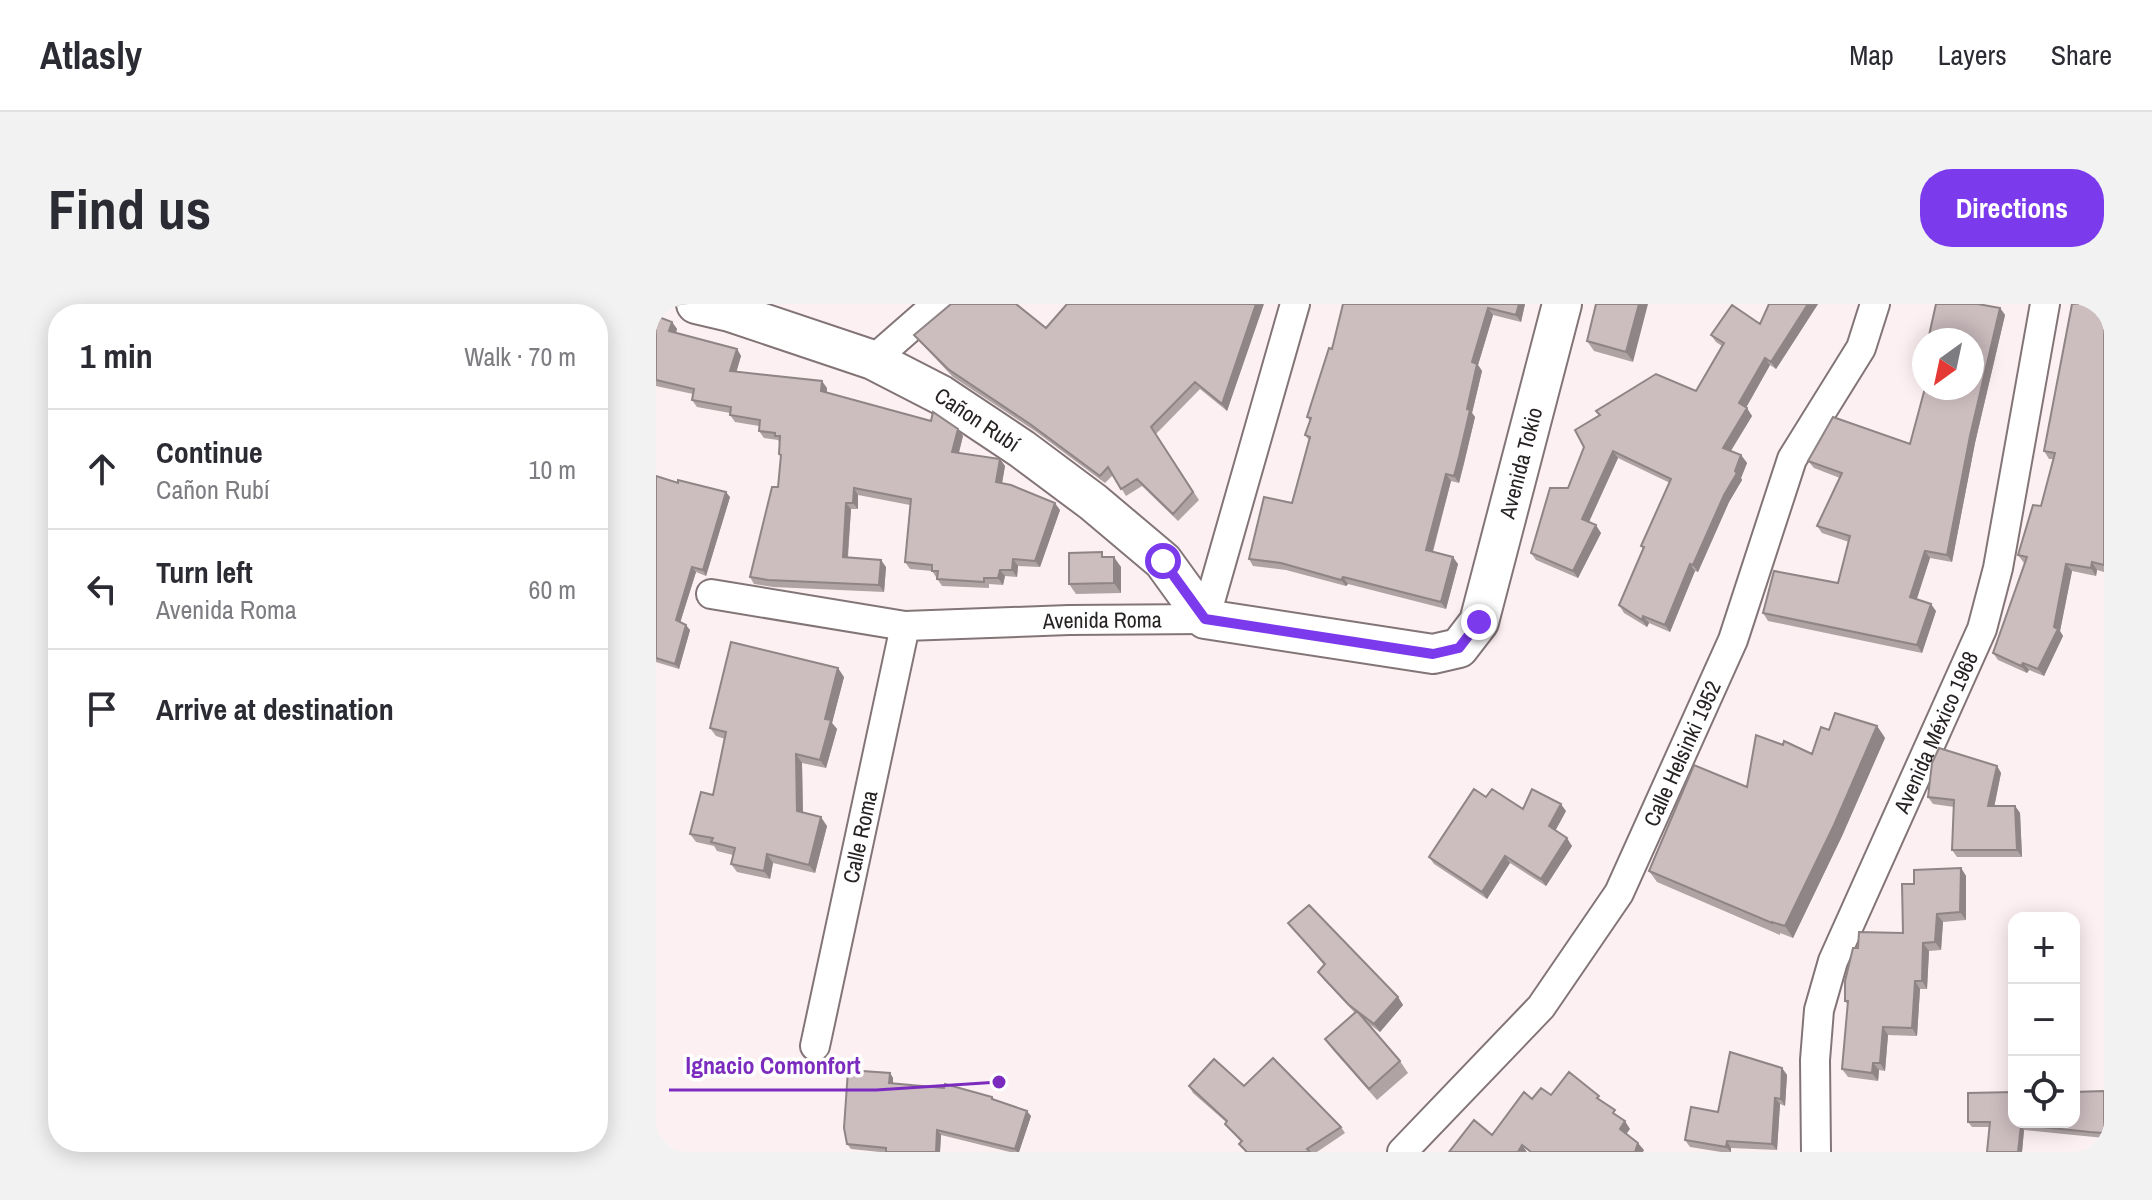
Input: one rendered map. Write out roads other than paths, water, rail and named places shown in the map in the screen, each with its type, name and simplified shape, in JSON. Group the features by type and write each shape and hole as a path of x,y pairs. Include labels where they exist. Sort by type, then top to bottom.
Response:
{"street":[{"name":"Cañon Rubí","path":"696,304 730,312 873,360 941,395 1022,449 1093,502 1163,561 1205,619"},
{"path":"873,360 937,304"},
{"path":"1205,619 1295,304"},
{"name":"Avenida Tokio","path":"1479,622 1562,304"},
{"name":"Calle Helsinki 1952","path":"1402,1152 1541,1007 1619,893 1733,640 1792,459 1861,348 1875,304"},
{"name":"Avenida México 1968","path":"1816,1152 1815,1060 1819,1010 1833,961 1982,629 1998,568 2045,304"},
{"name":"Avenida Roma","path":"711,594 905,626 1205,619 1433,654 1459,648 1479,622"},
{"name":"Calle Roma","path":"815,1046 905,626"}],"place":[{"name":"Ignacio Comonfort","path":"999,1082"}]}
